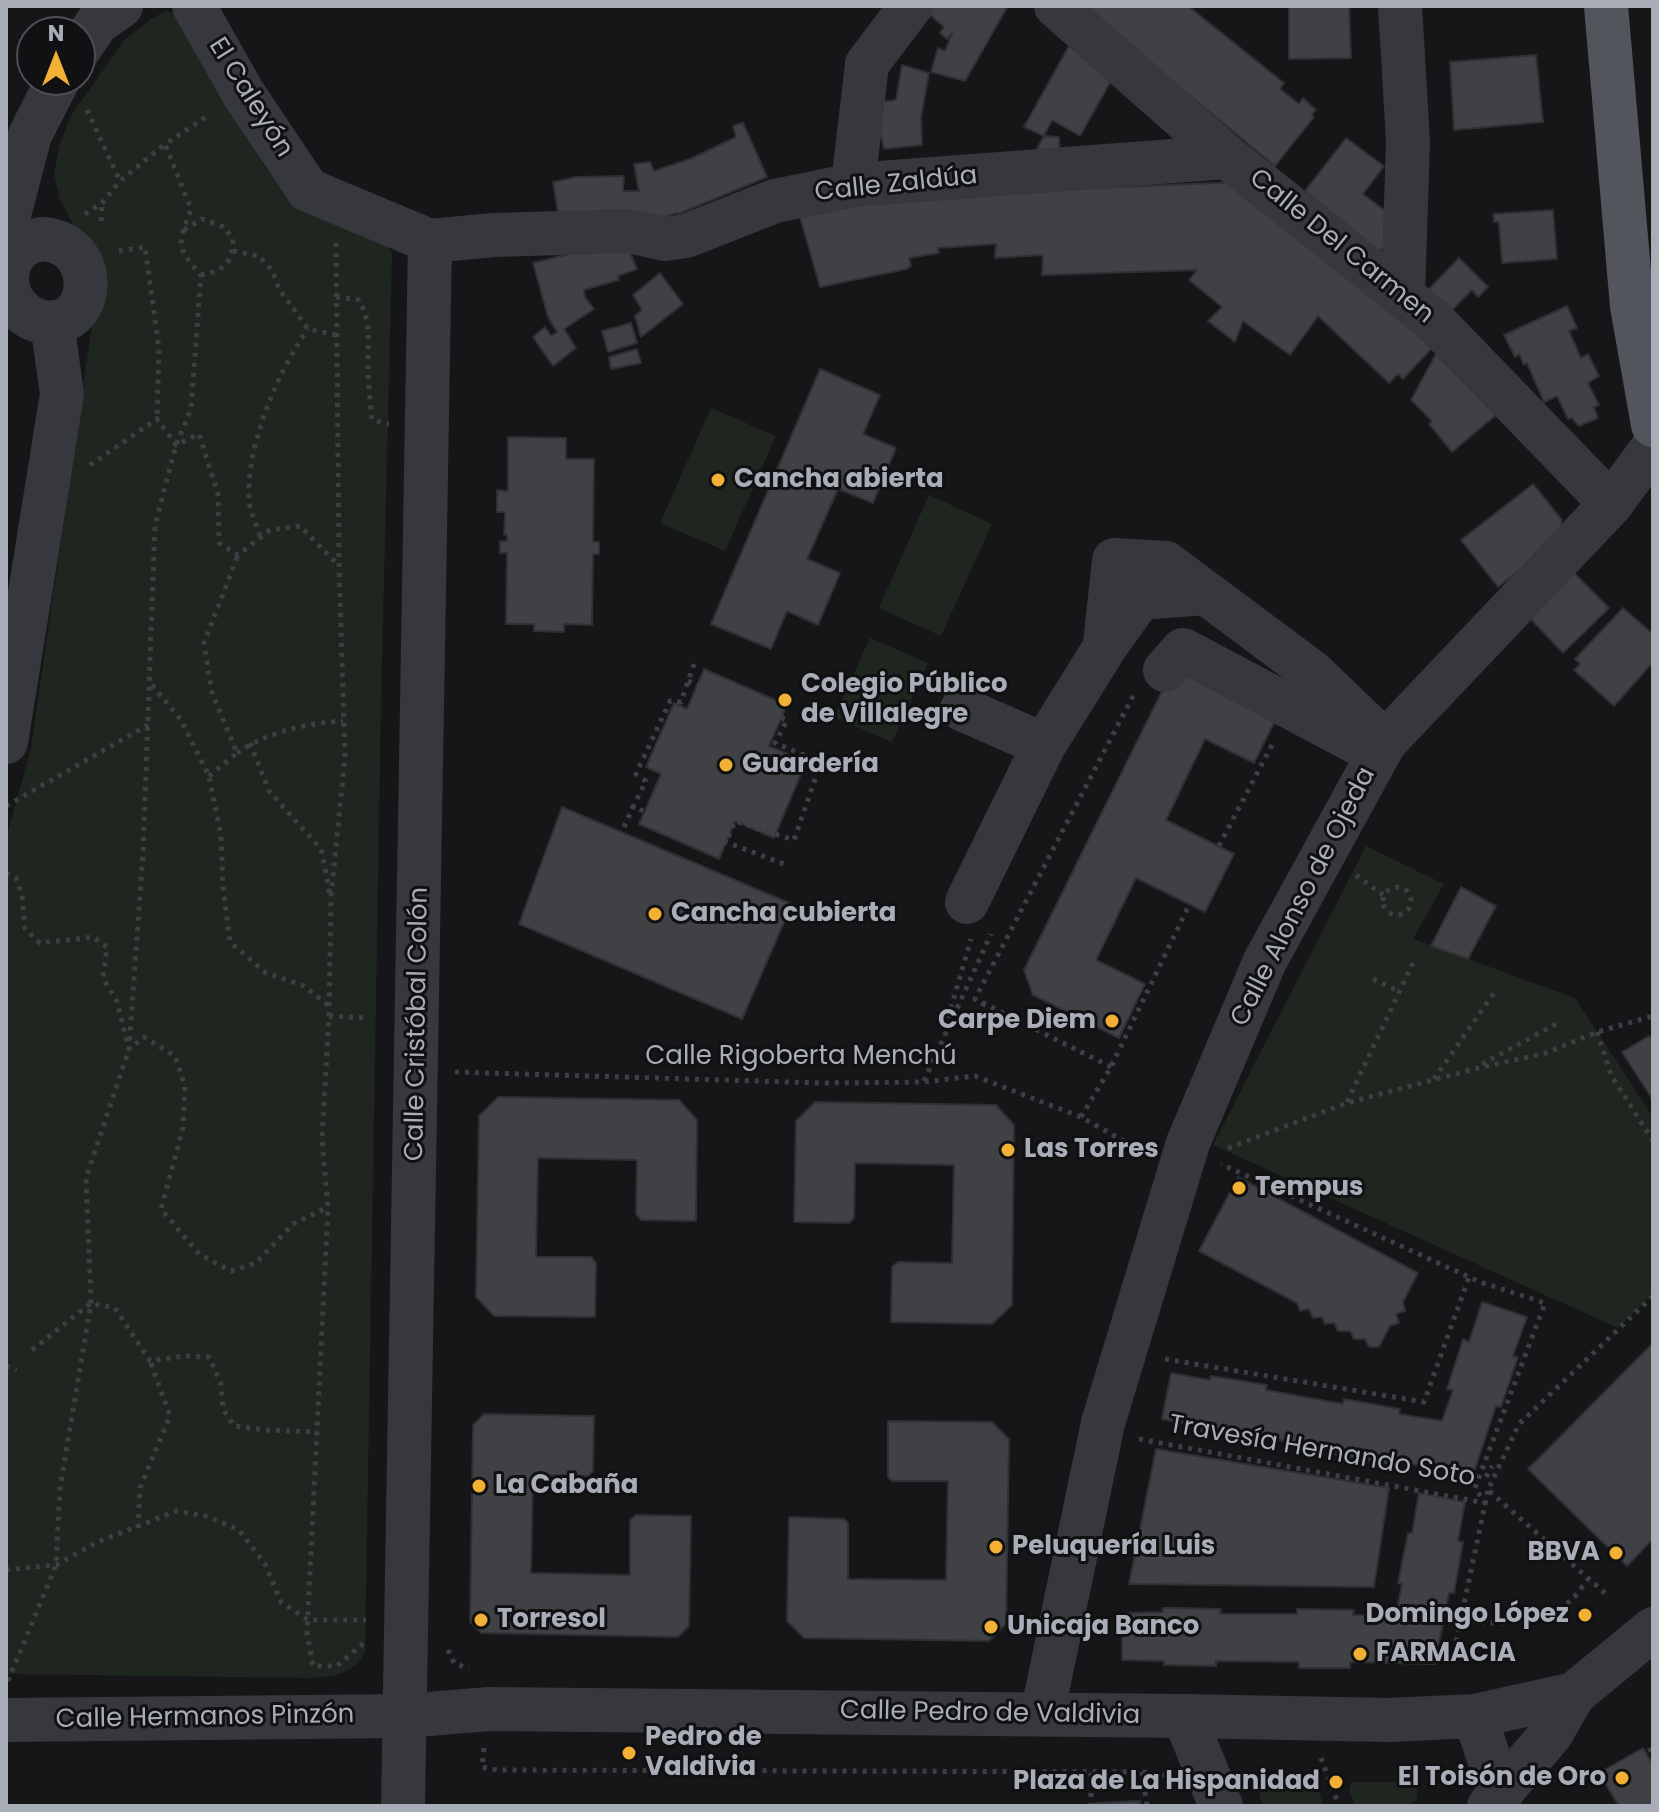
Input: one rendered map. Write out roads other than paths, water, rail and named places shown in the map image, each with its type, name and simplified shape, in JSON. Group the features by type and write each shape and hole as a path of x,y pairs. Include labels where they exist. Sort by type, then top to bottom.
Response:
{"main road":[{"path":"1606,6 1632,306 1653,425"}],"street":[{"path":"96,24 121,6"},
{"name":"El Caleyón","path":"194,6 243,93 325,196 430,241"},
{"path":"853,185 867,64 911,6"},
{"name":"Calle Del Carmen","path":"1056,6 1227,157 1433,320 1611,504"},
{"path":"1400,6 1408,141 1403,296"},
{"path":"20,242 65,244 82,262 86,272 84,298 77,310 67,318 52,323 36,321 23,314 10,298 20,242 20,175 30,135 65,96"},
{"name":"Calle Zaldúa","path":"430,241 494,235 629,231 665,239 686,236 775,201 853,185 1227,157"},
{"name":"Calle Cristóbal Colón","path":"403,1806 404,1716 395,1620 417,1084 430,241"},
{"path":"6,742 62,394 52,323"},
{"name":"Calle Alonso de Ojeda","path":"1042,1715 1103,1423 1188,1143 1265,961 1381,747 1611,504 1653,447"},
{"path":"969,920 1044,745 1105,647 1140,598 1206,593 1312,672 1381,747"},
{"path":"1152,678 1183,650 1381,747"},
{"path":"962,709 1044,745"},
{"path":"1495,1801 1551,1734 1574,1694 1653,1629"},
{"name":"Calle Pedro de Valdivia","path":"404,1716 489,1709 1389,1720 1475,1716 1574,1694"},
{"name":"Calle Hermanos Pinzón","path":"6,1720 404,1716"},
{"path":"1184,1716 1221,1806"},
{"path":"1475,1716 1495,1801"}],"place":[{"name":"Cancha abierta","path":"718,480"},
{"name":"Colegio Público de Villalegre","path":"785,700"},
{"name":"Guardería","path":"726,765"},
{"name":"Cancha cubierta","path":"655,914"},
{"name":"Carpe Diem","path":"1112,1021"},
{"name":"Las Torres","path":"1008,1150"},
{"name":"Tempus","path":"1239,1188"},
{"name":"La Cabaña","path":"479,1486"},
{"name":"Peluquería Luis","path":"996,1547"},
{"name":"BBVA","path":"1616,1553"},
{"name":"Domingo López","path":"1585,1615"},
{"name":"Torresol","path":"481,1620"},
{"name":"Unicaja Banco","path":"991,1627"},
{"name":"FARMACIA","path":"1360,1654"},
{"name":"Pedro de Valdivia","path":"629,1753"},
{"name":"El Toisón de Oro","path":"1622,1778"},
{"name":"Plaza de La Hispanidad","path":"1336,1782"}]}
